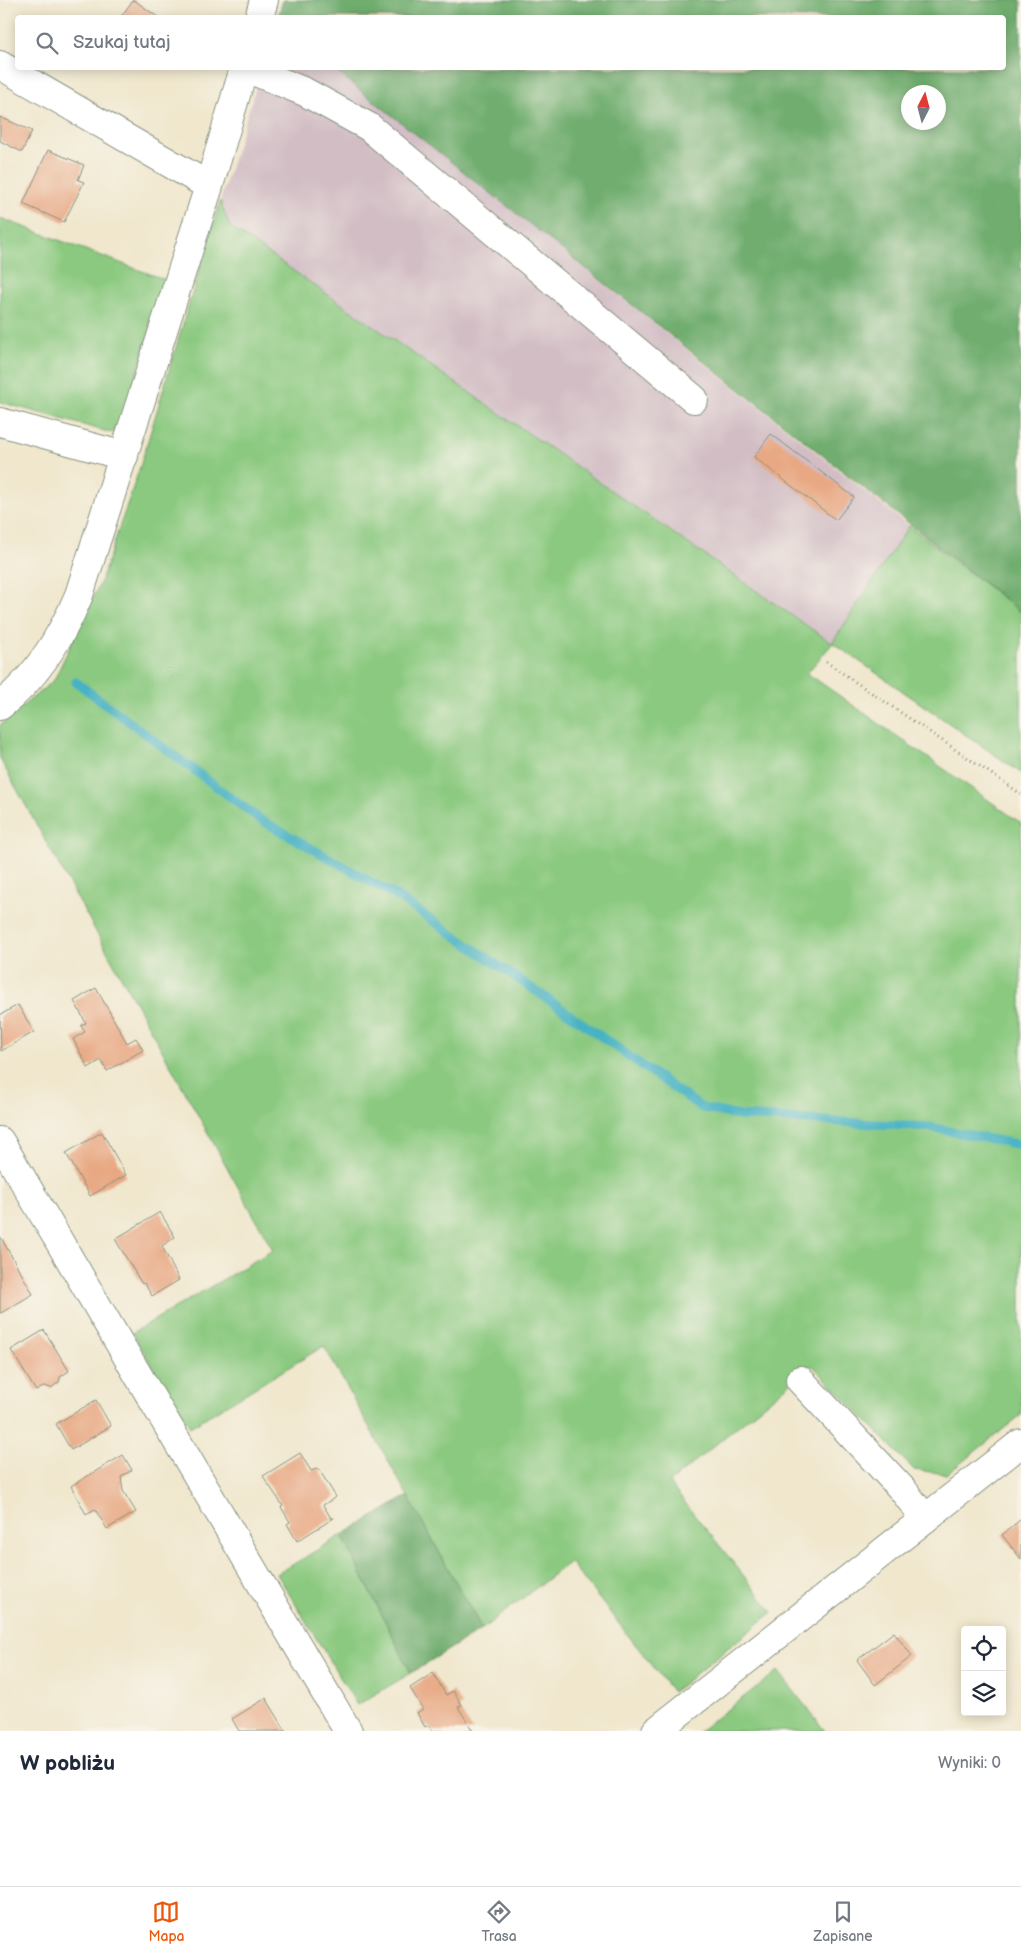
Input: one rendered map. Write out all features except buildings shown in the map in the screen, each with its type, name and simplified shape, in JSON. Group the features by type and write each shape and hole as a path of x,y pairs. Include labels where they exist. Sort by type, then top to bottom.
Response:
{"street":[{"path":"0,65 209,186"},
{"path":"0,706 33,674 48,654 69,620 79,595 244,70"},
{"path":"250,70 305,92 369,127 694,398"},
{"path":"0,422 124,456"},
{"path":"0,1141 348,1731"},
{"path":"800,1380 903,1490 925,1519"},
{"path":"656,1731 1021,1443"}],"path":[{"path":"826,662 1021,794"}],"shaded area":[{"path":"261,70 335,70 909,526 833,643 230,227 220,201"}],"green space":[{"path":"283,0 1021,0 1021,612 335,70 1006,70 1006,15 279,15"},
{"path":"220,201 230,227 832,643 909,526 1021,612 1021,773 833,643 807,673 1021,823 1021,1415 947,1474 914,1470 812,1365 669,1483 773,1612 673,1692 570,1562 482,1629 324,1346 190,1427 132,1333 273,1250 0,759 0,725 54,680 101,581 140,467"},
{"path":"0,218 166,280 122,421 112,433 0,402"},
{"path":"408,1496 482,1629 411,1673 342,1535"},
{"path":"342,1535 411,1673 357,1705 277,1574"},
{"path":"778,1671 825,1731 699,1731"}],"waterway":[{"path":"76,682 261,820 393,894 558,1006 702,1108 739,1116 929,1127 1021,1145"}]}
